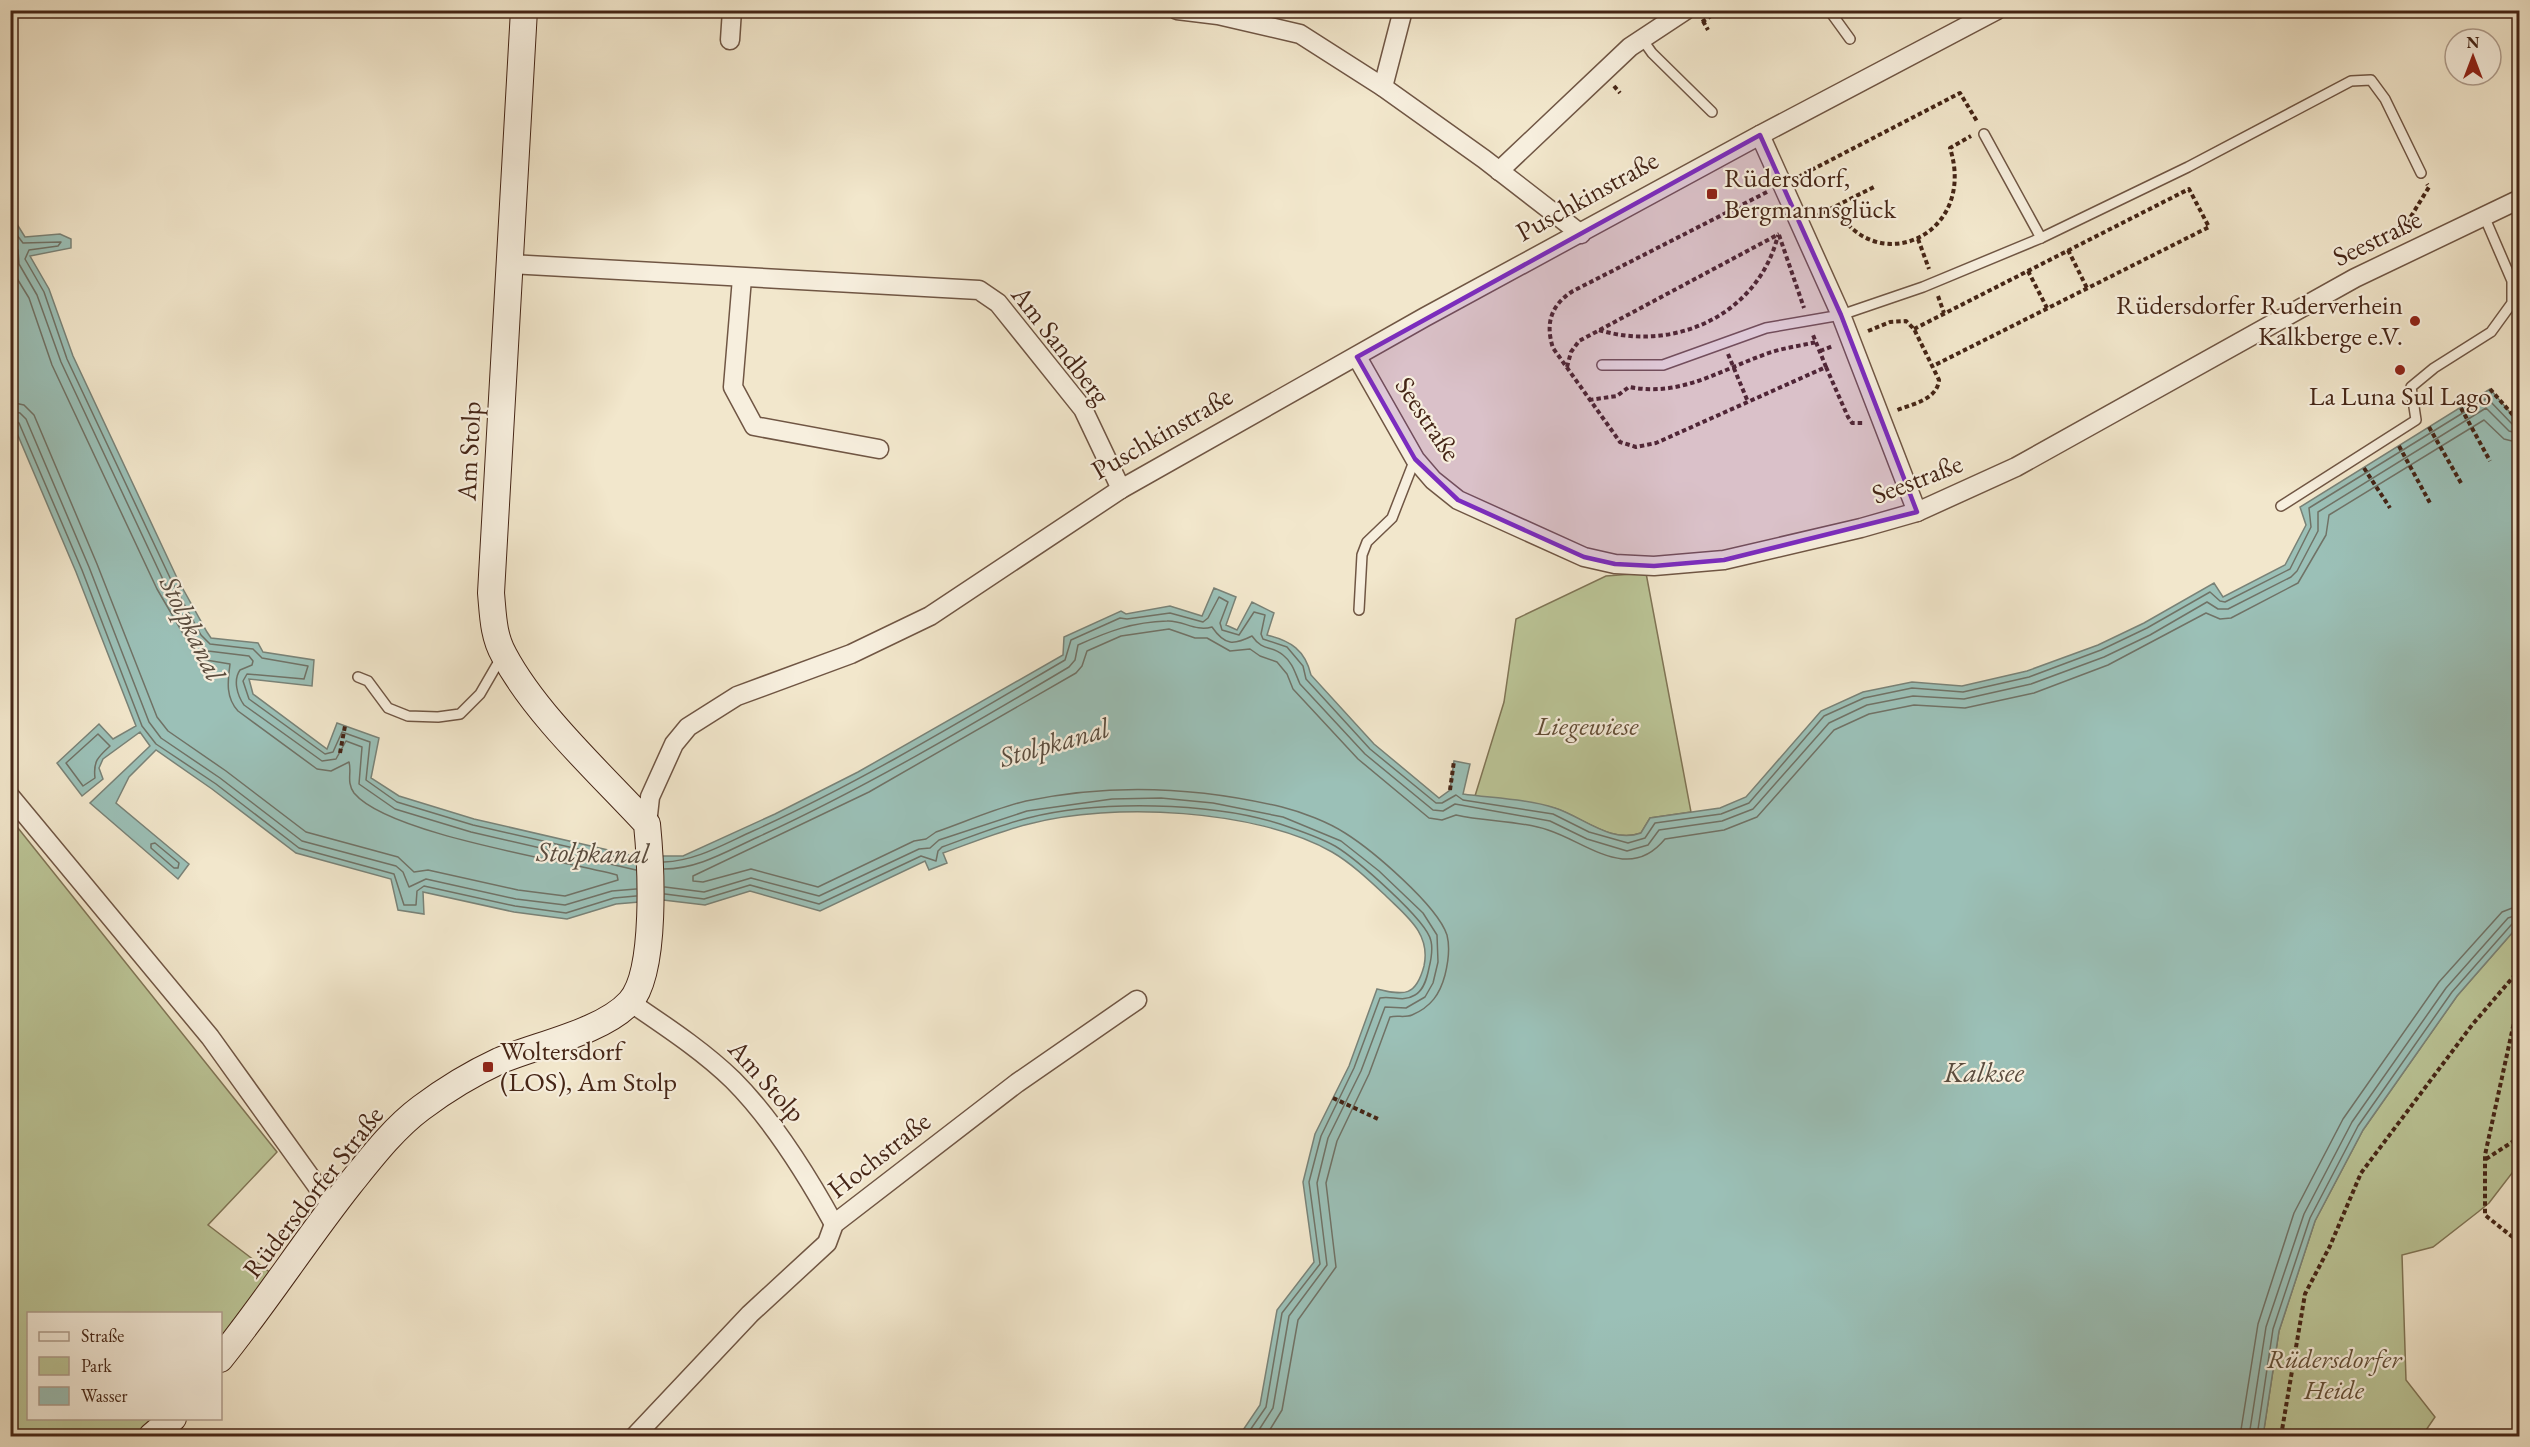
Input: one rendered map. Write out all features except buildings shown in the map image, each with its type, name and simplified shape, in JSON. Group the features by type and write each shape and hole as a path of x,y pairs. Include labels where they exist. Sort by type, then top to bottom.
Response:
{"main road":[{"name":"Am Stolp","path":"524,10 491,592 493,623 503,654 538,705 648,832"},
{"path":"630,1002 639,988 650,930 648,832"},
{"name":"Rüdersdorfer Straße","path":"222,1356 332,1207 374,1155 419,1109 450,1087 499,1062 589,1028 630,1002"},
{"path":"152,1437 172,1420"}],"street":[{"path":"730,40 732,10"},
{"path":"1177,10 1219,13 1300,34 1383,87 1581,234"},
{"path":"1383,87 1402,10"},
{"path":"1499,171 1580,91 1642,39 1665,16 1686,10"},
{"name":"Puschkinstraße","path":"648,832 650,797 674,744 688,727 737,696 851,654 930,616 1121,489 1425,317 1760,135 1997,10"},
{"path":"1760,135 1841,315 1917,512"},
{"name":"Seestraße","path":"1357,357 1415,459 1433,480 1458,500 1584,557 1615,564 1654,566 1724,560 1861,528 1917,512 2016,467 2355,278 2520,199"},
{"name":"Am Sandberg","path":"510,264 979,290 998,303 1083,410 1121,489"},
{"path":"742,278 733,387 754,426 879,449"},
{"path":"10,796 210,1037 332,1207"},
{"name":"Hochstraße","path":"635,1437 750,1314 827,1244 834,1224 1017,1083 1137,1000"},
{"name":"Am Stolp","path":"630,1002 683,1038 733,1081 803,1167 834,1224"}],"lane":[{"path":"1829,10 1850,39"},
{"path":"1642,39 1652,53 1712,112"},
{"path":"1602,365 1663,365 1766,328 1841,315 1923,287 2042,238 2188,167 2351,81 2370,80 2378,90 2421,173"},
{"path":"1984,134 2042,238"},
{"path":"2281,506 2416,420 2411,387 2434,368 2490,332 2512,303 2512,281 2484,216"},
{"path":"1359,610 1362,555 1367,542 1392,518 1415,459"},
{"path":"358,677 368,681 388,708 408,716 438,717 460,714 480,694 503,654"}],"path":[{"path":"1703,21 1708,30"},
{"path":"1614,86 1620,93"},
{"path":"1779,235 1826,367 1656,443 1636,447 1620,442 1553,348 1549,334 1552,312 1560,299 1960,93 1984,134 1968,136 1950,148 1956,176 1954,196 1948,212 1937,226 1918,238 1883,243 1867,238 1841,218 1835,206"},
{"path":"1567,367 1571,352 1579,341 1874,187"},
{"path":"2396,241 2429,187"},
{"path":"1914,329 2189,189 2209,227 1933,366"},
{"path":"1599,330 1627,337 1648,338 1691,330 1714,320 1747,293 1761,276 1773,257 1779,235"},
{"path":"2068,250 2087,288"},
{"path":"2028,271 2047,308"},
{"path":"1714,320 1749,402"},
{"path":"1589,400 1617,396 1629,387 1652,392 1678,388 1769,352 1816,342"},
{"path":"2490,389 2520,423"},
{"path":"2461,408 2490,461"},
{"path":"2429,427 2461,483"},
{"path":"2399,446 2430,503"},
{"path":"2364,467 2390,508"},
{"path":"340,753 345,726"},
{"path":"1450,790 1454,761"},
{"path":"2281,1437 2305,1294 2330,1246 2361,1173 2472,1025 2520,969"},
{"path":"2520,995 2485,1160 2485,1215 2520,1243"},
{"path":"1333,1098 1378,1119"},
{"path":"2485,1160 2520,1137"}],"highlighted area":[{"path":"1760,135 1841,315 1917,512 1724,560 1654,566 1615,564 1584,557 1458,500 1415,459 1357,357"}],"green space":[{"name":"Liegewiese","path":"1646,573 1691,812 1650,818 1641,833 1618,835 1596,828 1554,808 1475,796 1504,702 1516,619 1606,576"},
{"path":"10,818 277,1152 208,1225 280,1280 222,1356 222,1312 27,1312 27,1420 172,1420 149,1436 11,1436"},
{"name":"Rüdersdorfer Heide","path":"2519,925 2519,1164 2489,1203 2433,1247 2402,1255 2406,1380 2435,1417 2422,1436 2263,1436 2279,1331 2315,1221 2363,1130 2457,996"}],"water":[{"name":"Kalksee","path":"10,213 25,237 60,234 71,239 71,248 30,256 49,289 73,356 178,580 211,638 258,643 263,652 314,660 312,686 249,679 253,694 327,749 337,723 379,738 371,778 399,796 474,819 634,856 683,856 775,814 858,772 1063,655 1064,637 1121,611 1126,614 1170,606 1202,616 1214,588 1236,597 1226,625 1237,630 1252,602 1274,613 1267,635 1283,640 1296,648 1305,659 1311,675 1374,744 1439,798 1450,790 1454,761 1470,764 1463,794 1544,805 1619,835 1641,833 1650,818 1720,808 1746,797 1821,711 1863,692 1912,682 1962,686 2027,671 2098,645 2144,623 2214,583 2223,597 2285,565 2306,525 2300,507 2490,389 2519,423 2519,925 2457,996 2363,1130 2315,1221 2279,1331 2263,1436 1239,1436 1260,1405 1277,1310 1314,1262 1303,1182 1315,1134 1349,1066 1377,989 1402,993 1413,988 1421,976 1424,966 1424,944 1415,926 1401,910 1346,861 1301,838 1265,826 1225,818 1142,812 1063,817 1007,830 943,853 947,863 929,870 925,861 820,911 750,891 705,905 663,900 616,904 567,919 514,912 423,892 424,914 398,910 391,879 296,853 156,750 129,777 116,803 189,864 178,879 90,803 150,746 140,732 103,759 99,768 103,779 82,796 57,763 99,724 113,739 136,726 76,572 11,419"}],"place":[{"name":"Rüdersdorf, Bergmannsglück","path":"1712,194"},
{"name":"Rüdersdorfer Ruderverhein Kalkberge e.V.","path":"2415,321"},
{"name":"La Luna Sul Lago","path":"2400,370"},
{"name":"Woltersdorf (LOS), Am Stolp","path":"488,1067"}],"water label":[{"name":"Stolpkanal","path":"193,628"},
{"name":"Stolpkanal","path":"1054,742"},
{"name":"Stolpkanal","path":"593,852"}]}
